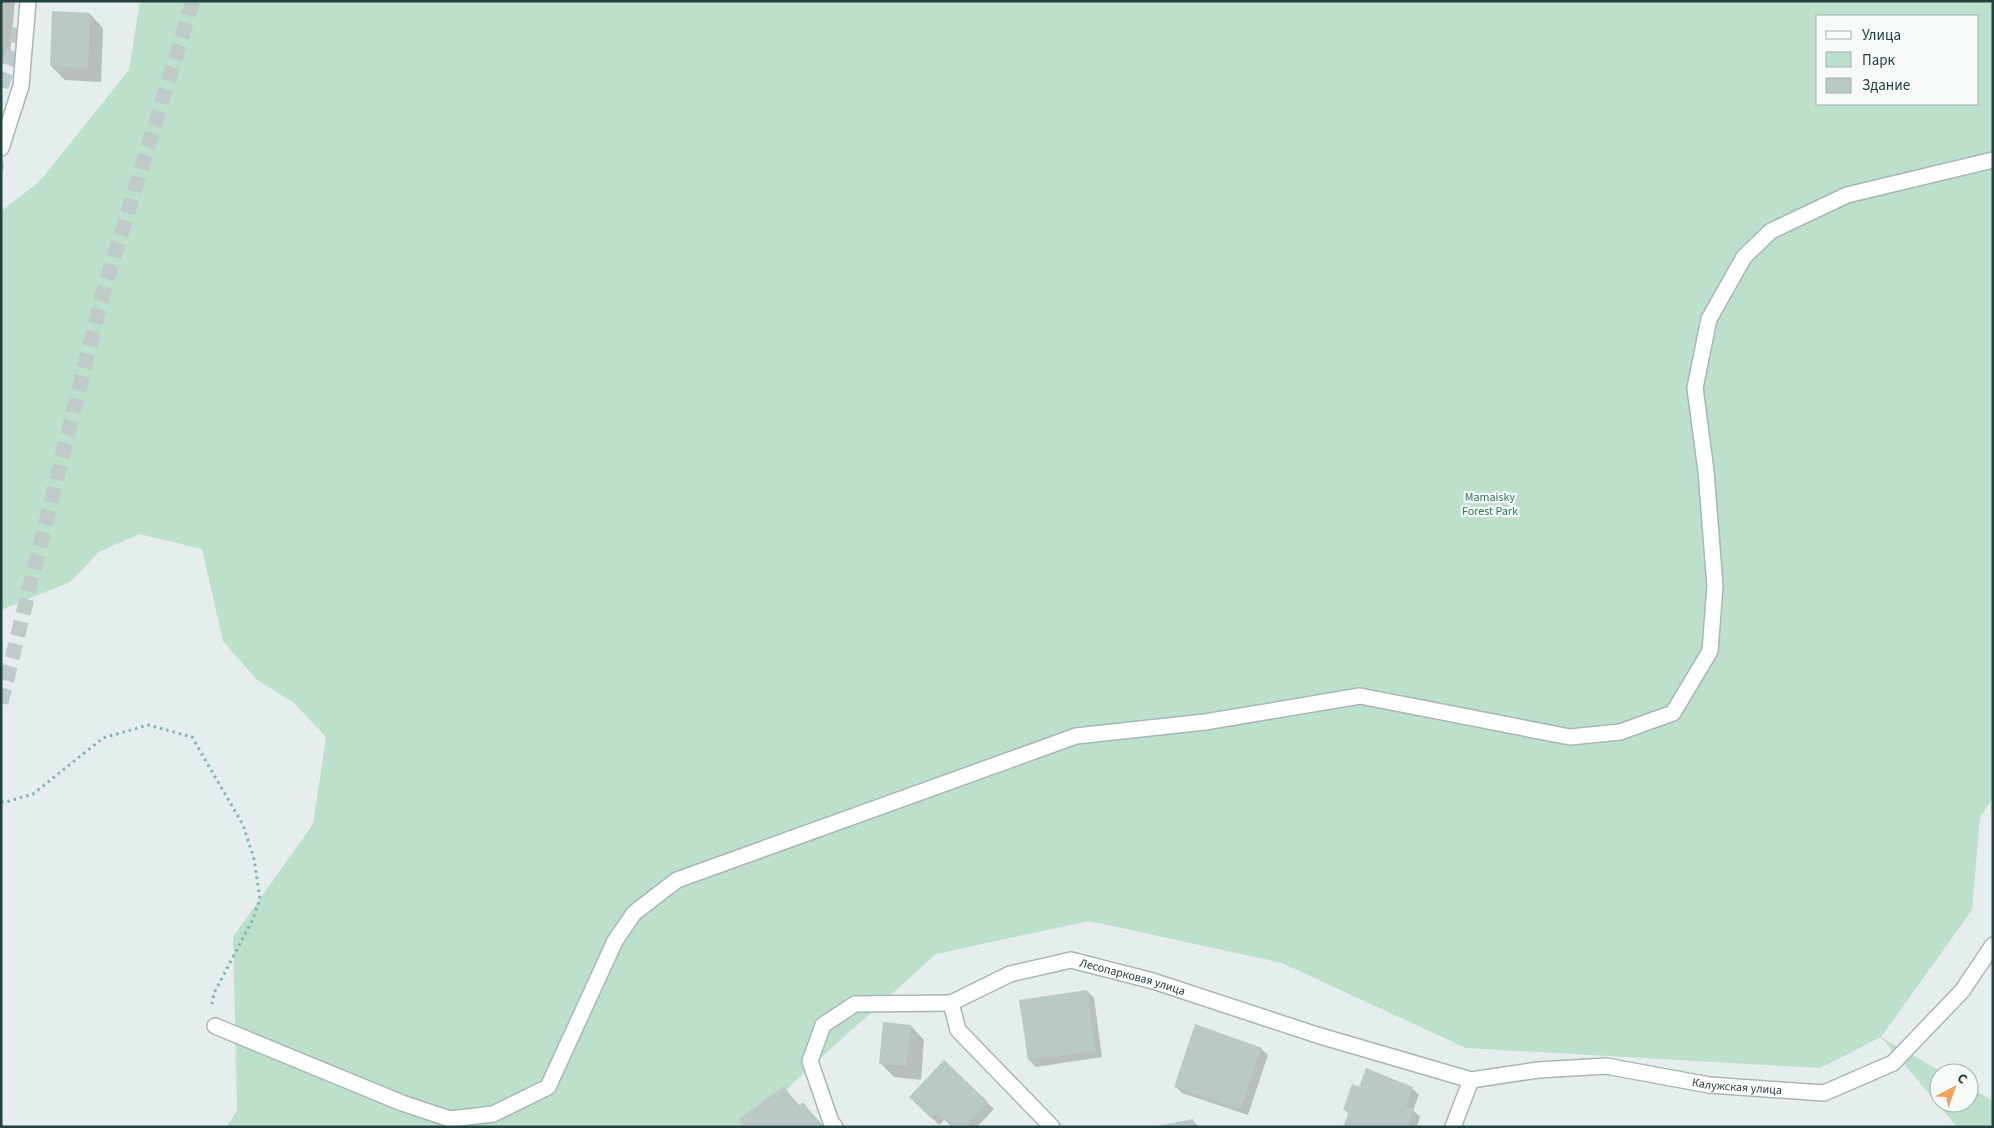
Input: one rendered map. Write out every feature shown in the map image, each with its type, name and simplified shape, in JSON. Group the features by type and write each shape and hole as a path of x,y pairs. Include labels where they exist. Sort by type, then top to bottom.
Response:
{"street":[{"path":"1,148 21,86 28,1"},
{"path":"215,1026 402,1103 450,1120 493,1114 548,1087 615,941 634,913 677,880 1076,736 1205,722 1360,696 1570,737 1620,732 1673,712 1710,651 1715,586 1706,471 1695,388 1709,319 1744,258 1771,232 1847,195 1993,160"},
{"name":"Калужская улица","path":"1471,1080 1538,1070 1606,1066 1709,1085 1824,1093 1893,1063 1962,991 1993,945"},
{"name":"Лесопарковая улица","path":"951,1003 1010,974 1071,960 1153,981 1317,1034 1471,1080"},
{"path":"835,1127 831,1122 810,1061 822,1025 855,1004 951,1003 958,1030 1052,1127"},
{"path":"1453,1127 1471,1080"}],"path":[{"path":"1,802 32,794 103,738 148,725 192,737 243,824 254,859 260,899 253,919 214,993 210,1012 215,1026"}],"green space":[{"name":"Mamaisky Forest Park","path":"140,1 1993,1 1993,798 1980,817 1972,910 1881,1037 1820,1068 1466,1048 1282,963 1089,921 936,954 792,1084 755,1127 226,1127 237,1111 233,937 313,824 326,737 294,703 256,679 223,641 202,549 139,534 99,552 70,582 1,610 1,211 39,182 129,70"},
{"path":"1881,1037 1929,1064 1929,1094"},
{"path":"1979,1093 1993,1101 1993,1127 1957,1127 1945,1113 1979,1113"}],"building":[{"path":"52,11 90,13 88,68 50,66"},
{"path":"1087,990 1096,1051 1028,1060 1019,1000"},
{"path":"883,1022 911,1025 907,1066 879,1064"},
{"path":"1195,1024 1262,1048 1241,1109 1174,1087"},
{"path":"944,1060 988,1102 965,1127 952,1127 937,1113 932,1119 909,1097"},
{"path":"1366,1068 1413,1087 1406,1106 1414,1109 1408,1127 1343,1127 1349,1112 1343,1110 1352,1084 1359,1087"},
{"path":"784,1086 798,1106 803,1102 820,1125 817,1127 744,1127 739,1119"},
{"path":"1193,1119 1194,1127 1157,1127 1157,1126"}],"tunnel":[{"path":"1,703 102,296 193,1"},
{"path":"1,87 23,22"}]}
